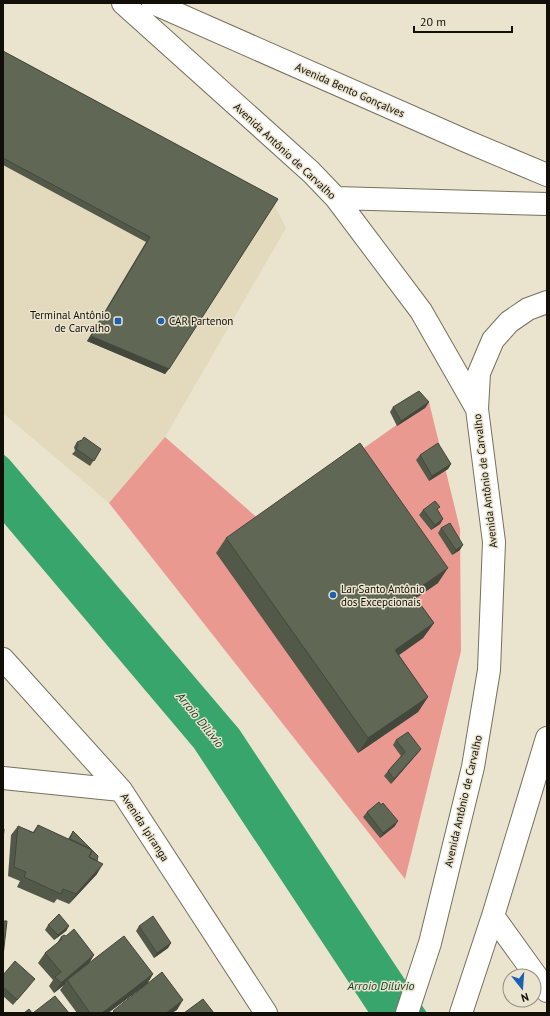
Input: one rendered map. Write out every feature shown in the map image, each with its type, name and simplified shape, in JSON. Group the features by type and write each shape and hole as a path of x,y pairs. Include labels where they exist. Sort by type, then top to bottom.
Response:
{"main road":[{"name":"Avenida Antônio de Carvalho","path":"123,3 311,172 336,198 421,311 477,409 494,542 489,670 473,767 430,943 407,1013"},
{"name":"Avenida Bento Gonçalves","path":"153,3 466,141 547,175"},
{"path":"336,198 547,204"},
{"path":"477,409 479,373 493,340 509,322 528,309 547,302"},
{"name":"Avenida Ipiranga","path":"3,658 121,790 266,1013"},
{"path":"461,1013 493,916 547,738"},
{"path":"3,778 121,790"},
{"path":"493,916 547,991"}],"shaded area":[{"name":"Terminal Antônio de Carvalho","path":"3,58 274,204 286,228 165,437 109,503 3,413"},
{"path":"429,402 460,529 461,651 405,879 109,503 165,437 261,521"}],"water":[{"name":"Arroio Dilúvio","path":"3,454 9,459 239,729 427,1013 369,1013 194,748 3,522"}],"building":[{"path":"3,51 278,199 169,369 91,336 150,237 3,158"},
{"path":"419,391 429,402 401,421 393,407"},
{"path":"84,437 101,449 94,461 76,449 78,446 77,442 82,440"},
{"name":"Lar Santo Antônio dos Excepcionais","path":"360,443 448,568 412,593 434,623 395,650 428,697 368,738 226,538"},
{"path":"438,443 451,464 432,476 420,455"},
{"path":"435,501 440,507 437,509 443,519 435,525 423,510"},
{"path":"450,523 463,545 456,550 441,528"},
{"path":"408,732 421,749 394,779 388,771 405,752 396,740"},
{"path":"379,802 381,805 383,803 398,821 383,833 367,812"},
{"path":"38,825 92,850 89,857 103,864 76,894 63,889 61,894 24,877 26,872 14,867 18,826 34,833"},
{"path":"73,831 91,849 70,839"},
{"path":"92,850 98,856 97,861 89,857"},
{"path":"59,914 69,926 58,935 48,925"},
{"path":"153,916 171,943 157,953 139,926"},
{"path":"3,921 7,921 3,956"},
{"path":"74,929 94,955 61,983 55,977 61,972 45,953 62,939 61,937 64,935 66,936"},
{"path":"124,936 153,974 102,1013 90,1013 67,980"},
{"path":"15,961 35,979 17,1000 3,987 3,975"},
{"path":"162,972 183,1000 166,1013 115,1013 113,1011"},
{"path":"55,996 69,1013 33,1013"},
{"path":"203,999 214,1013 184,1013"},
{"path":"29,1009 32,1013 24,1013"}],"place":[{"name":"Terminal Antônio de Carvalho","path":"118,321"},
{"name":"CAR Partenon","path":"161,321"},
{"name":"Lar Santo Antônio dos Excepcionais","path":"333,595"}]}
